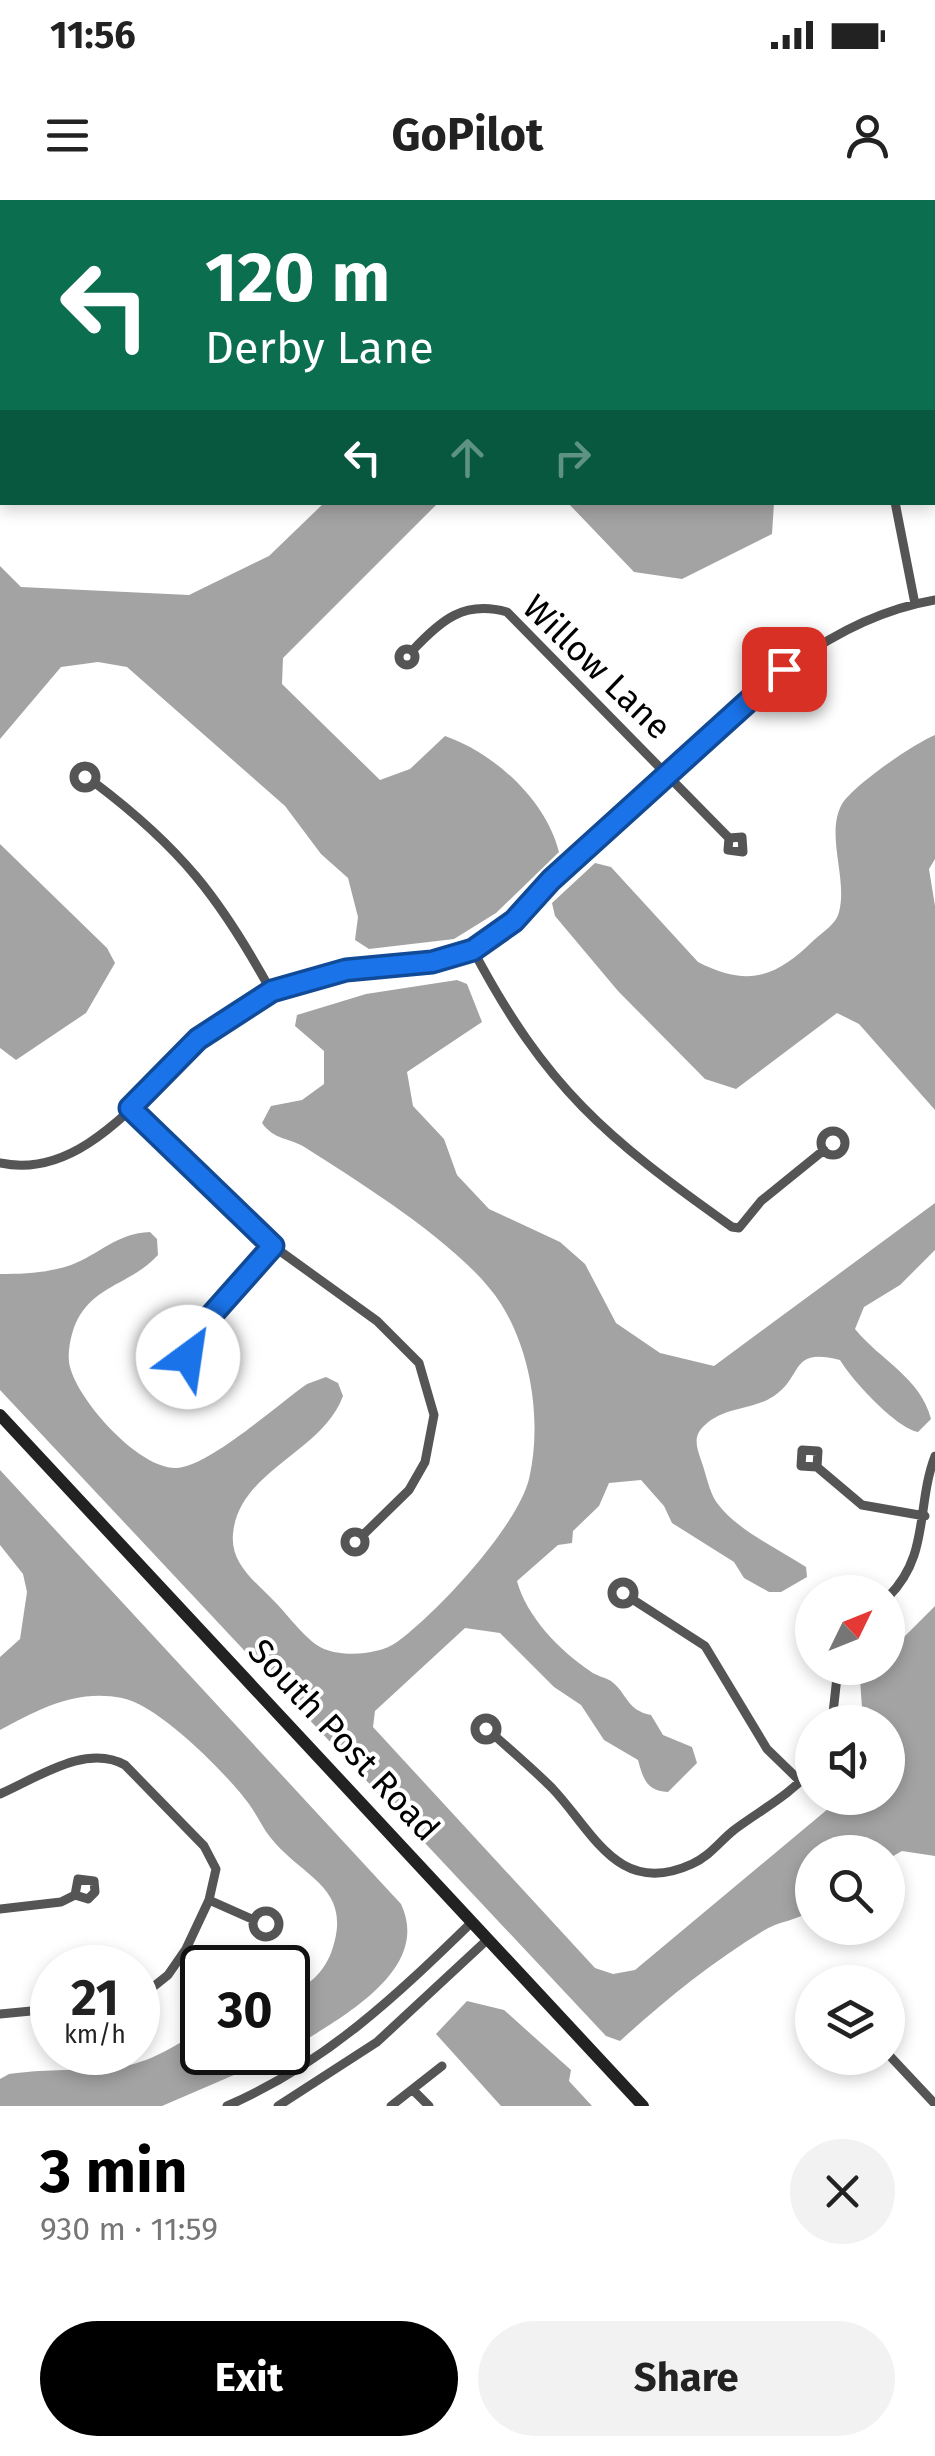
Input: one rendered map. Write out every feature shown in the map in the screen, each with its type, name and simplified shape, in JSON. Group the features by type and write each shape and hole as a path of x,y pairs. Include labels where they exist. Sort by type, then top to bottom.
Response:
{"street":[{"path":"896,505 915,604"},
{"path":"0,1163 40,1165 94,1143 198,1039 272,991 346,970 432,962 473,950 514,921 551,880 764,683 838,634 935,600"},
{"name":"Willow Lane","path":"412,651 455,612 487,606 508,612 729,838"},
{"path":"95,783 198,873 236,927 272,991"},
{"path":"473,950 522,1036 575,1102 632,1157 732,1227 739,1228 761,1200 824,1150"},
{"path":"130,1108 273,1246 402,1341 419,1362 434,1415 424,1462 409,1490 363,1536"},
{"path":"185,1345 273,1246"},
{"name":"South Post Road","path":"0,1415 643,2106"},
{"path":"905,1576 911,1568 935,1456"},
{"path":"817,1468 862,1505 924,1516"},
{"path":"632,1600 705,1646 767,1749 795,1776"},
{"path":"495,1736 552,1788 611,1859 639,1872 669,1872 691,1865 795,1787"},
{"path":"0,1794 75,1762 102,1756 113,1758 125,1765 212,1858 216,1869 209,1900 178,1962 160,1982"},
{"path":"0,1909 62,1902 75,1895"},
{"path":"209,1900 254,1920"},
{"path":"227,2106 280,2081 357,2031 472,1922"},
{"path":"278,2106 377,2042 488,1940"},
{"path":"0,2014 30,2011"},
{"path":"390,2106 442,2066"},
{"path":"905,2072 935,2104"},
{"path":"413,2090 429,2106"}],"shaded area":[{"path":"322,505 436,505 283,658 282,684 380,780 410,769 445,736 499,766 543,814 559,852 496,913 454,939 369,949 355,940 358,917 348,878 321,854 285,806 127,667 98,662 61,667 0,739 0,566 21,587 189,595 269,556"},
{"path":"570,505 774,505 772,534 682,579 634,572"},
{"path":"935,735 935,859 929,869 935,906 935,1110 859,1024 837,1013 736,1089 705,1079 618,991 555,916 552,903 595,863 611,867 698,962 732,975 761,975 774,970 800,953 838,916 841,885 836,829 842,804 885,766"},
{"path":"0,844 107,948 115,963 86,1013 16,1060 0,1048"},
{"path":"457,980 467,984 482,1022 407,1072 413,1106 444,1139 457,1175 489,1209 560,1242 585,1264 616,1323 660,1353 714,1366 935,1203 935,1250 900,1285 864,1307 855,1329 909,1381 926,1405 931,1419 918,1432 887,1413 840,1360 812,1357 799,1366 774,1396 713,1419 697,1437 699,1455 717,1503 747,1531 806,1567 807,1575 795,1575 795,1584 781,1592 769,1592 744,1578 734,1562 672,1523 664,1506 641,1480 609,1483 599,1506 573,1531 572,1543 558,1545 517,1581 536,1620 556,1643 592,1673 611,1681 637,1709 651,1715 663,1735 692,1747 697,1763 668,1792 651,1786 638,1760 604,1740 581,1705 554,1687 500,1633 465,1628 375,1711 373,1727 595,1968 613,1974 635,1970 795,1836 795,1919 769,1928 725,1956 620,2041 606,2036 0,1390 0,1274 62,1268 128,1236 150,1232 157,1239 158,1255 97,1296 80,1315 69,1348 70,1367 85,1398 113,1431 146,1458 177,1468 191,1465 225,1446 307,1384 326,1377 338,1383 343,1396 333,1415 249,1494 238,1512 233,1534 240,1563 304,1634 324,1649 341,1653 371,1652 390,1646 414,1629 474,1568 522,1499 533,1458 532,1389 512,1323 485,1283 439,1240 355,1180 306,1148 272,1133 262,1123 271,1106 302,1100 324,1084 324,1051 295,1026 297,1015 366,994"},
{"path":"0,1470 401,1904 407,1929 404,1951 392,1972 353,2009 310,2037 310,1981 328,1960 337,1931 331,1898 270,1837 225,1776 173,1727 137,1703 89,1696 44,1708 0,1730 0,1657 20,1639 27,1592 23,1574 0,1545"},
{"path":"935,1606 935,1856 905,1851 905,1835 797,1835 821,1815 905,1815 905,1705 862,1705 860,1685 905,1685 905,1636"},
{"path":"467,2001 504,2010 571,2070 569,2081 592,2106 501,2106 436,2034"},
{"path":"180,2042 180,2075 234,2075 162,2106 0,2106 0,2079 9,2074 160,2075 160,2053"}],"route":[{"path":"188,1357 185,1345 273,1246 130,1108 198,1039 236,1010 272,991 346,970 432,962 473,950 514,921 551,880 601,838 764,683 784,669"}]}
